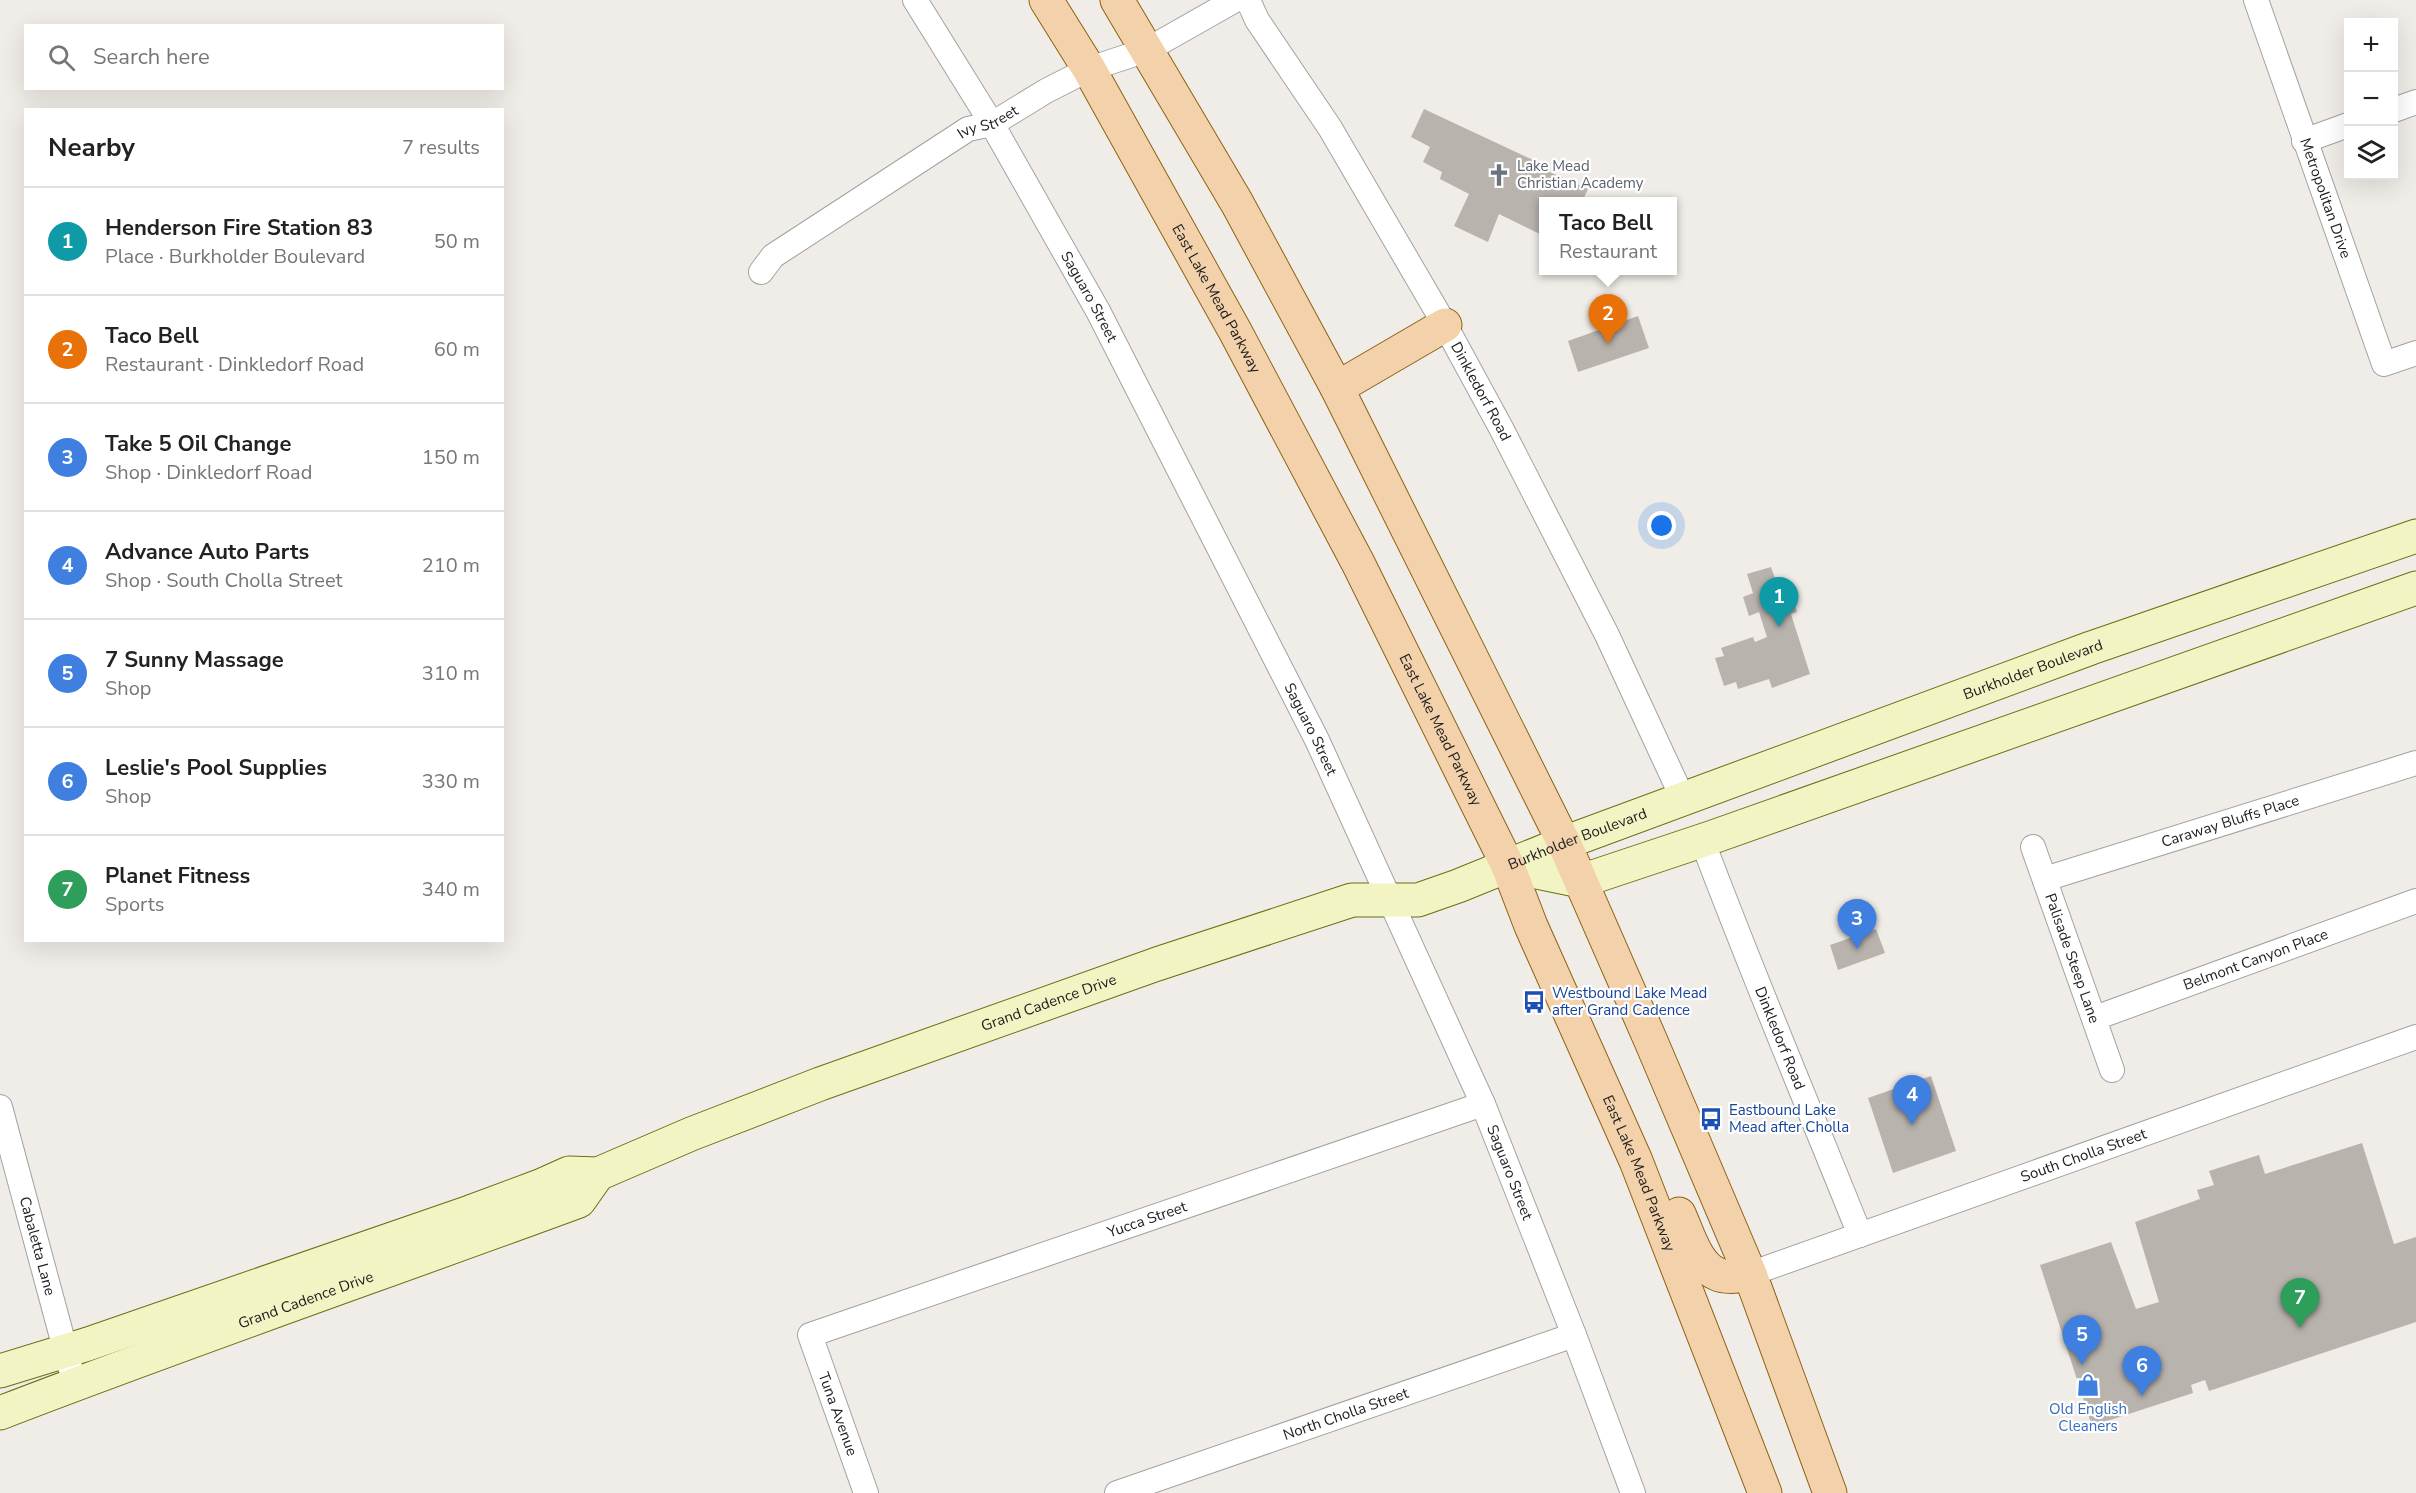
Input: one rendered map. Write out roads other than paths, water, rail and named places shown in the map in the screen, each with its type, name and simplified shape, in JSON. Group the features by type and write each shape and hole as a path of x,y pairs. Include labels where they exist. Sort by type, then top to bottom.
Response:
{"main road":[{"name":"East Lake Mead Parkway","path":"1046,0 1089,69 1235,331 1358,563 1508,866 1531,926 1636,1161 1766,1493"},
{"path":"1117,0 1237,203 1337,388 1564,843 1750,1274 1830,1493"},
{"path":"1337,388 1445,325"},
{"name":"Burkholder Boulevard","path":"1508,866 1564,843 2091,648 2416,536"},
{"path":"1581,881 2416,588"},
{"path":"2091,648 2106,697"},
{"path":"1931,707 1950,752"},
{"name":"Burkholder Boulevard","path":"1508,866 1581,881"},
{"name":"Grand Cadence Drive","path":"0,1371 65,1352 470,1212 569,1173 598,1174 820,1084 1146,968 1352,900 1418,900 1508,866"},
{"path":"1636,1161 1666,1185 1700,1260 1717,1274 1737,1276 1750,1274"},
{"name":"Grand Cadence Drive","path":"0,1413 165,1350 579,1201 598,1174"}],"street":[{"name":"Saguaro Street","path":"915,0 992,124 1109,332 1317,740 1483,1104 1633,1493"},
{"name":"Ivy Street","path":"761,272 773,256 837,212 968,129 992,124 1046,91 1089,69 1147,50 1235,0"},
{"name":"Dinkledorf Road","path":"1248,0 1257,20 1330,129 1445,325 1501,428 1607,635 1683,799"},
{"name":"Metropolitan Drive","path":"2256,0 2384,364 2416,353"},
{"path":"2398,109 2416,102"},
{"path":"2304,141 2346,126"},
{"name":"Caraway Bluffs Place","path":"2045,879 2416,763"},
{"name":"Dinkledorf Road","path":"1702,840 1745,954 1860,1235"},
{"name":"Palisade Steep Lane","path":"2033,847 2112,1070"},
{"name":"Belmont Canyon Place","path":"2095,1018 2416,901"},
{"name":"South Cholla Street","path":"1750,1274 2416,1037"},
{"name":"Yucca Street","path":"810,1335 1483,1104"},
{"name":"Cabaletta Lane","path":"0,1107 75,1384"},
{"name":"Tuna Avenue","path":"810,1335 866,1493"},
{"name":"North Cholla Street","path":"1117,1493 1574,1335"}],"place":[{"name":"Lake Mead Christian Academy","path":"1499,175"},
{"name":"Taco Bell","path":"1608,344"},
{"name":"Henderson Fire Station 83","path":"1779,627"},
{"name":"Take 5 Oil Change","path":"1857,949"},
{"name":"Westbound Lake Mead after Grand Cadence","path":"1534,1002"},
{"name":"Eastbound Lake Mead after Cholla","path":"1711,1119"},
{"name":"Advance Auto Parts","path":"1912,1125"},
{"name":"Planet Fitness","path":"2300,1328"},
{"name":"7 Sunny Massage","path":"2082,1365"},
{"name":"Old English Cleaners","path":"2088,1385"},
{"name":"Leslie's Pool Supplies","path":"2142,1396"}]}
